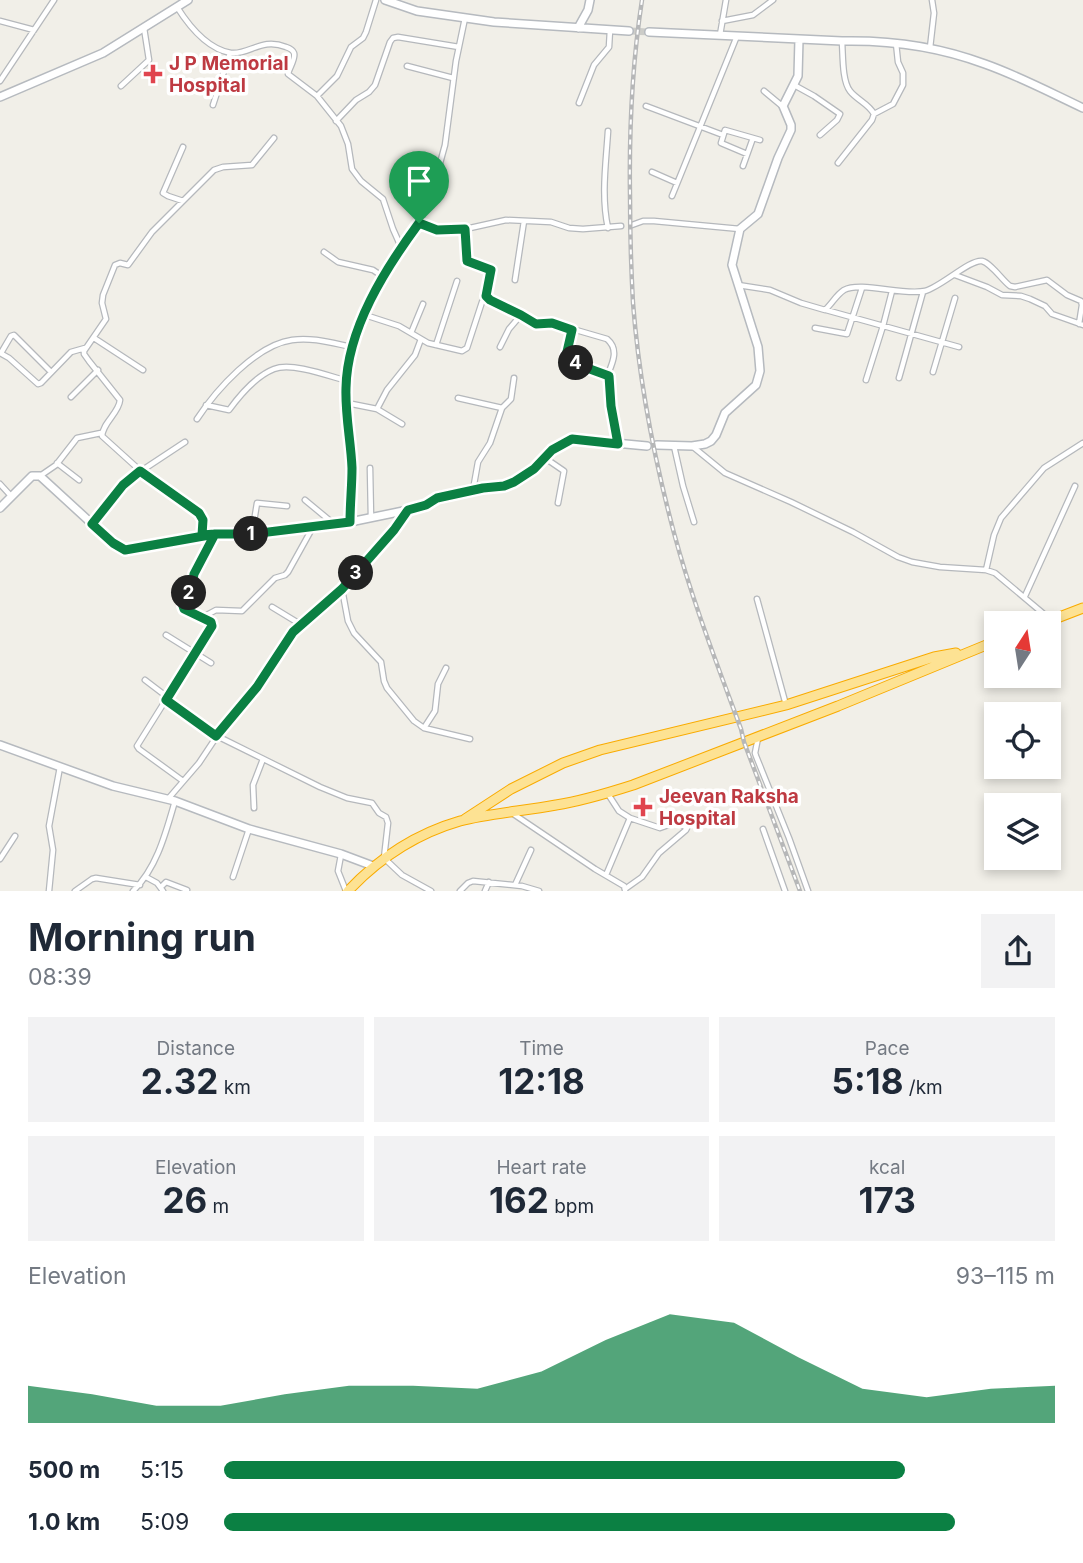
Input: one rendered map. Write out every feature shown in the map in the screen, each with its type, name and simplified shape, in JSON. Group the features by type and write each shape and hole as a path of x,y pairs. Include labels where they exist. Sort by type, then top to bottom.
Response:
{"highway":[{"path":"1061,617 1083,608"},
{"path":"352,889 373,866 423,835 463,821 559,805 608,793 838,706 984,646"},
{"path":"463,821 521,784 600,750 786,705 934,657 972,650"}],"street":[{"path":"0,81 54,0"},
{"path":"0,97 103,52 188,0"},
{"path":"317,96 337,76 351,47 363,38 376,0"},
{"path":"385,0 417,11 494,22 629,31"},
{"path":"578,28 588,10 590,0"},
{"path":"720,35 726,0"},
{"path":"722,21 753,16 773,0"},
{"path":"929,49 934,13 932,0"},
{"path":"177,7 195,32 230,53 268,43 276,43 293,51 295,56 288,74 317,96 337,121 346,137 352,169 361,181 383,199 401,247"},
{"path":"350,522 352,470 347,381 352,347 383,276 419,223 431,196 443,155 465,18"},
{"path":"0,21 34,30"},
{"path":"121,86 149,60 144,28"},
{"path":"579,103 594,65 609,47 610,30"},
{"path":"649,32 896,43 982,62 1083,108"},
{"path":"672,196 737,36"},
{"path":"337,121 356,100 375,85 393,38 459,47"},
{"path":"783,106 798,76 799,39"},
{"path":"842,41 846,86 871,108 874,114"},
{"path":"838,163 874,114 893,104 903,85 896,43"},
{"path":"214,105 230,53"},
{"path":"407,66 454,78"},
{"path":"794,85 840,114 820,135"},
{"path":"657,445 692,446 710,441 716,435 725,413 752,389 759,376 758,347 732,265 740,229 758,214 791,130 783,106 764,91"},
{"path":"646,106 723,135"},
{"path":"747,154 721,143 725,130 760,140"},
{"path":"608,131 604,198 608,228"},
{"path":"51,372 14,335 0,353 38,384 41,383 71,352 85,348 94,338 106,318 103,295 115,265 126,265 147,238 216,168 250,165 274,138"},
{"path":"743,166 752,138"},
{"path":"183,147 163,193 183,201"},
{"path":"652,173 677,183"},
{"path":"419,223 437,230 465,229 499,221 524,220 583,229 621,226"},
{"path":"516,280 524,220"},
{"path":"632,225 654,221 740,229"},
{"path":"365,315 399,326 421,340 459,351 465,350 486,296 491,270 467,261 465,229"},
{"path":"324,252 338,262 373,270 383,276"},
{"path":"825,310 845,290 851,288 923,292 938,286 972,263 984,261 1006,283 1015,287 1049,281 1067,295 1082,302 1081,325 1054,315 1045,306 1030,299 999,295 988,287 955,275"},
{"path":"436,345 457,281"},
{"path":"738,285 770,290 801,303 959,347"},
{"path":"1006,296 1015,287"},
{"path":"815,328 847,334 862,288"},
{"path":"866,380 892,290"},
{"path":"899,378 923,292"},
{"path":"486,296 539,325 552,323 611,342 615,357 608,374 618,444"},
{"path":"933,372 955,298"},
{"path":"411,333 423,303"},
{"path":"500,347 509,329 521,315"},
{"path":"572,330 566,356 568,361 608,374"},
{"path":"94,338 143,370"},
{"path":"377,409 387,390 415,355 421,340"},
{"path":"197,419 206,405 238,371 254,357 282,342 320,341 352,347"},
{"path":"2,505 32,476 40,476 57,464 78,438 101,433 121,403 84,354 85,348"},
{"path":"206,405 229,410 253,383 280,367 301,369 347,381"},
{"path":"71,397 98,370"},
{"path":"473,491 478,462 490,443 502,408 511,399 514,378"},
{"path":"458,398 502,408"},
{"path":"347,403 377,409 402,424"},
{"path":"101,433 140,471 199,513 203,520 202,535"},
{"path":"40,476 113,543 125,550 202,535 252,534 313,527 408,510 443,497 514,482 534,469 560,444 572,439 648,446"},
{"path":"92,524 123,485 185,442"},
{"path":"674,446 682,486 694,522"},
{"path":"692,446 724,473 841,526 898,557 940,567 986,570 1000,575 1038,611"},
{"path":"986,570 1001,518 1044,468 1081,447"},
{"path":"545,458 565,474 558,503"},
{"path":"57,464 79,480"},
{"path":"370,468 371,518"},
{"path":"0,484 11,496"},
{"path":"1025,596 1075,486"},
{"path":"305,500 334,524"},
{"path":"252,534 257,503 287,506"},
{"path":"133,891 146,877 163,839 172,801 183,781 257,687 293,632 342,589 408,510"},
{"path":"202,617 216,610 242,611 275,578 285,575 313,527"},
{"path":"183,781 137,746 212,626 211,622 184,609 183,606 191,590 194,574 215,534"},
{"path":"342,589 348,621 354,633 381,663 387,688 414,721 424,728 470,739"},
{"path":"757,599 786,705"},
{"path":"272,607 300,624"},
{"path":"166,635 211,663"},
{"path":"424,728 435,711 438,684 446,668"},
{"path":"145,680 166,696 166,700 216,736 338,794 372,803 379,813 386,817 388,823 384,858 402,875 431,891"},
{"path":"758,737 756,757 808,891"},
{"path":"0,745 113,786 172,801 249,829 341,854 373,866"},
{"path":"254,808 254,785 263,759"},
{"path":"49,891 53,850 49,826 60,767"},
{"path":"512,813 624,886 625,890 642,877 659,853 687,828 677,822 660,828 630,818 619,811 608,793"},
{"path":"607,875 630,818"},
{"path":"233,877 249,829"},
{"path":"763,829 785,891"},
{"path":"0,859 15,836"},
{"path":"515,885 531,850"},
{"path":"341,854 338,871 352,889"},
{"path":"146,877 162,889 166,882 187,890"},
{"path":"75,891 92,878 139,885"},
{"path":"460,891 473,881 515,885 539,891"},
{"path":"485,891 489,882"}],"tunnel":[{"path":"629,31 649,32"}],"railway":[{"path":"642,0 632,98 630,223 632,290 648,419 667,505 689,583 744,742 800,891"}],"place":[{"name":"J P Memorial Hospital","path":"153,74"},
{"name":"Jeevan Raksha Hospital","path":"643,807"}],"route":[{"path":"419,223 383,276 352,347 346,389 352,470 350,522 252,534 215,534 202,535 125,550 92,524 123,485 140,471 202,516 202,535 215,534 194,574 191,590 183,606 184,609 211,622 212,626 166,700 216,736 257,687 293,632 342,589 408,510 426,505 437,498 514,482 534,469 560,444 572,439 618,444 609,376 568,361 566,356 572,330 552,323 536,324 490,300 486,296 492,272 489,268 467,261 465,229 437,230 419,223"}]}
